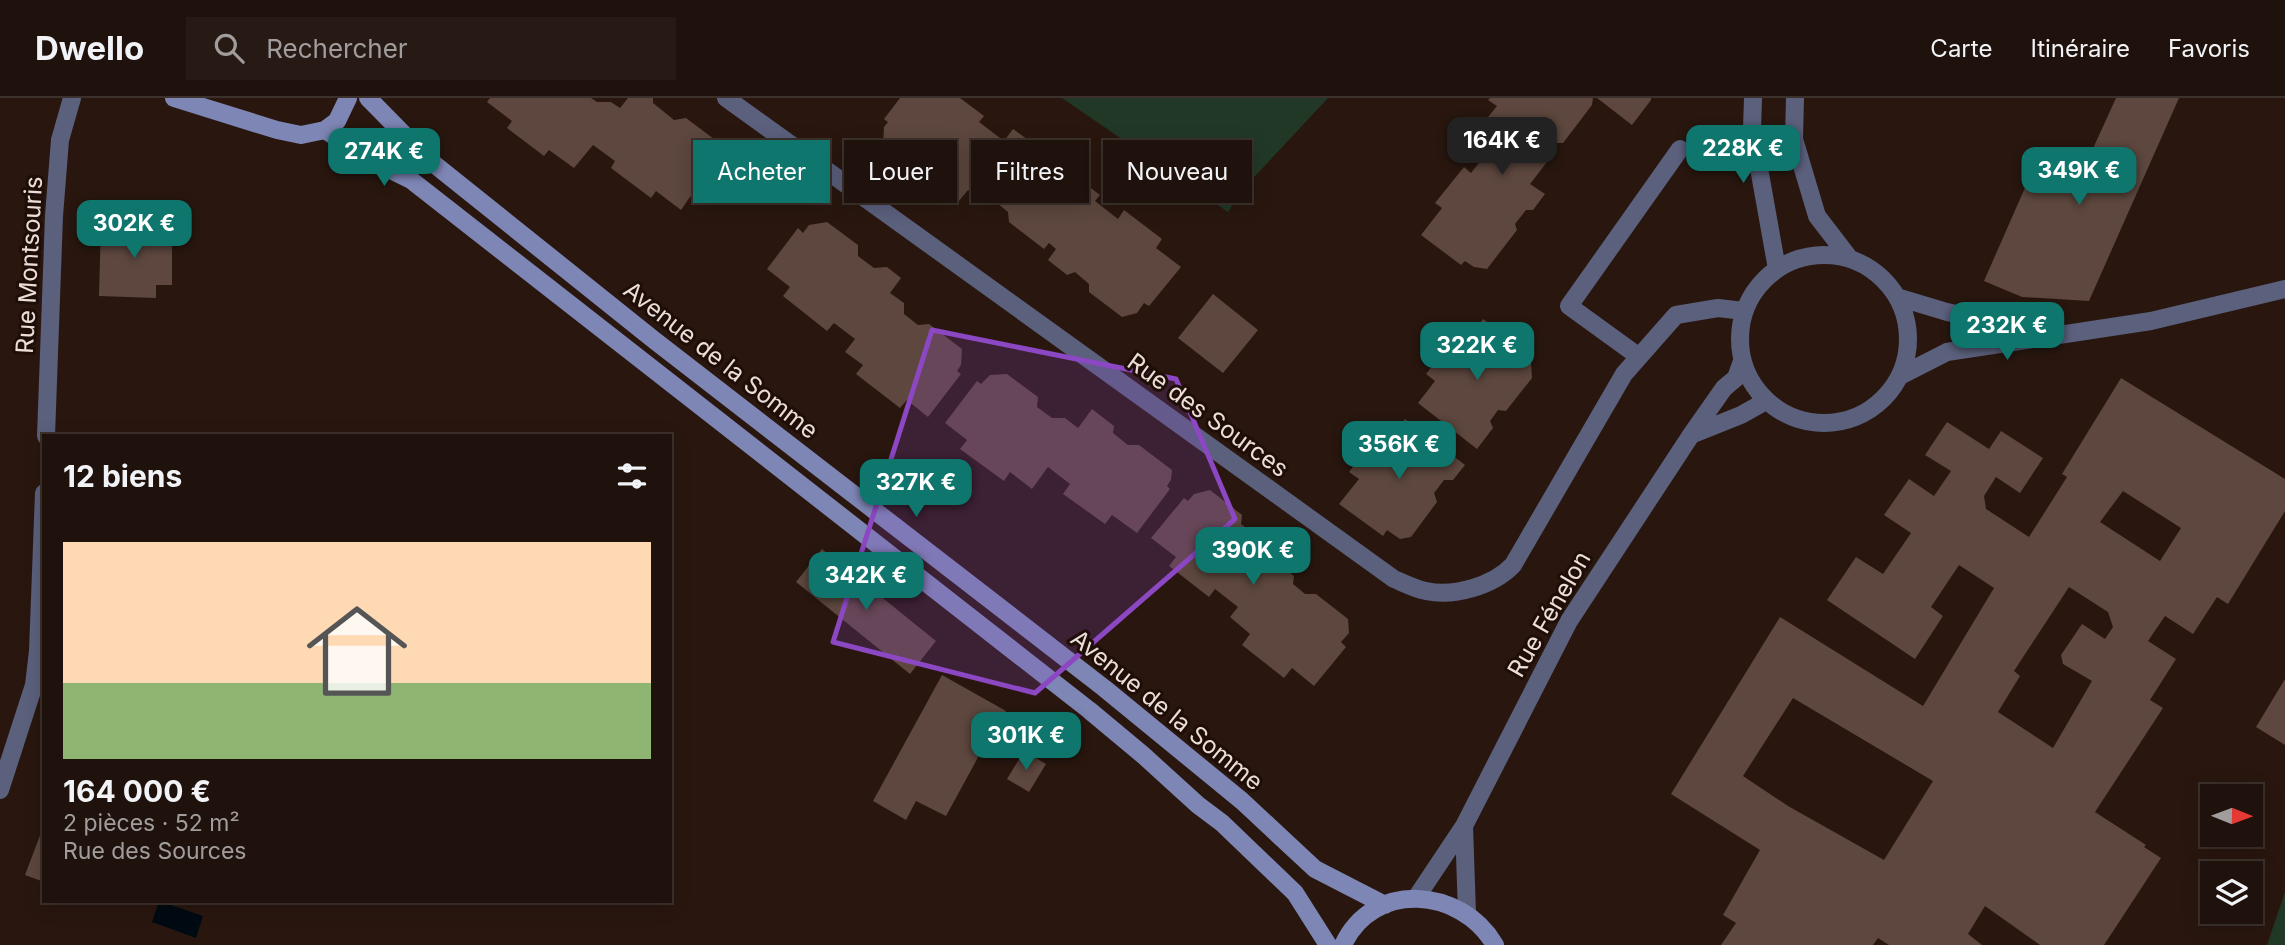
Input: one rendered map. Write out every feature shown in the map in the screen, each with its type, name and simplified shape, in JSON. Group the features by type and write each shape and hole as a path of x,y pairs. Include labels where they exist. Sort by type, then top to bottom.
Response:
{"street":[{"name":"Rue Montsouris","path":"46,434 50,287 59,152 72,98"},
{"path":"174,98 301,135 326,131 337,121 348,98"},
{"name":"Avenue de la Somme","path":"368,98 429,160 654,340 1114,697 1242,801 1315,869 1385,905"},
{"name":"Rue des Sources","path":"726,98 1394,579 1425,591 1457,592 1503,576 1513,565 1625,374 1676,315 1718,308 1744,311"},
{"path":"1753,98 1752,129 1777,269"},
{"path":"1796,98 1794,139 1817,216 1850,259"},
{"name":"Avenue de la Somme","path":"326,131 374,162 411,180 1089,710 1198,806 1222,823 1296,894 1328,945"},
{"path":"1639,356 1569,306 1680,149"},
{"path":"1825,255 1850,259 1869,268 1885,281 1897,297 1907,323 1908,350 1900,376 1886,397 1867,413 1844,422 1815,424 1789,417 1766,401 1742,361 1739,336 1744,311 1757,288 1777,269 1800,258 1825,255"},
{"path":"1900,376 1947,352 2151,321 2285,289"},
{"path":"1897,297 1947,312 2028,330 2108,329"},
{"name":"Rue Fénelon","path":"1416,898 1464,826 1569,621 1691,435 1724,388 1736,378 1742,361"},
{"path":"1691,435 1741,415 1766,401"},
{"path":"0,790 34,685 42,546"},
{"name":"Rue Fénelon","path":"1464,826 1467,913"},
{"path":"1343,945 1364,918 1385,905 1416,898 1443,902 1467,913 1487,931 1495,945"}],"highlighted area":[{"path":"932,330 1176,379 1235,519 1035,693 833,642"}],"green space":[{"path":"1062,98 1328,98 1252,179 1252,140 1123,140"},
{"path":"1215,203 1234,203 1228,212"},
{"path":"2285,892 2285,945 2267,945"}],"shaded area":[{"path":"158,903 203,916 196,938 152,922"}],"building":[{"path":"490,98 591,98 597,102 611,102 620,108 628,98 653,98 653,103 674,120 686,118 714,140 693,140 693,193 681,210 656,191 651,198 611,168 615,161 593,145 574,168 549,150 544,156 507,128 512,121 487,102"},
{"path":"900,98 960,98 984,116 979,122 1003,140 971,140 971,192 968,190 958,202 957,140 883,140 884,127 888,122 884,119"},
{"path":"1593,98 1592,105 1563,143 1556,143 1546,155 1547,162 1530,184 1545,194 1533,210 1526,210 1515,224 1517,230 1487,269 1474,267 1465,261 1461,265 1421,235 1442,208 1435,203 1464,167 1471,173 1488,151 1471,138 1497,106 1488,100"},
{"path":"1597,98 1651,98 1651,100 1632,125"},
{"path":"2116,98 2179,98 2089,301 2022,297 1984,281 2042,149 2085,166"},
{"path":"1013,129 1028,140 1005,140"},
{"path":"1089,187 1100,195 1095,201 1118,219 1124,210 1162,239 1156,248 1181,267 1149,306 1144,303 1137,313 1122,317 1089,292 1089,284 1075,272 1067,275 1048,260 1056,249 1049,243 1044,249 1009,222 1008,212 997,203 1089,203"},
{"path":"101,222 157,224 156,235 172,235 172,285 156,285 156,298 99,296"},
{"path":"827,222 858,245 858,256 874,268 887,267 901,278 890,293 904,303 904,314 918,325 929,324 962,349 961,365 957,371 961,374 928,417 907,400 900,408 856,374 863,365 845,352 855,339 834,323 827,331 783,296 790,287 767,269 798,228 803,233 809,225"},
{"path":"1213,294 1258,330 1223,373 1178,338"},
{"path":"1483,319 1528,351 1523,356 1531,362 1532,378 1506,411 1498,410 1490,421 1493,428 1477,449 1418,403 1435,381 1426,374 1455,337 1464,344"},
{"path":"1007,374 1038,397 1037,407 1052,418 1065,418 1078,428 1092,409 1114,426 1113,433 1128,445 1139,445 1172,470 1167,486 1170,489 1137,533 1112,515 1105,524 1063,494 1070,484 1048,467 1032,489 1010,472 1004,481 960,449 967,440 945,423 977,381 981,384 990,375"},
{"path":"2121,378 2285,479 2285,511 2228,604 2217,597 2193,634 2165,616 2148,641 2176,659 2150,700 2163,708 2095,812 2161,858 2104,945 2040,945 1985,906 1968,934 1982,945 1889,945 1878,938 1873,945 1721,945 1736,923 1723,915 1760,850 1671,794 1780,617 1923,706 1994,588 1959,565 1931,607 1943,616 1915,659 1827,600 1856,557 1883,574 1911,533 1884,515 1909,479 1934,496 1951,471 1925,455 1947,422 1989,449 2001,431 2043,458 2020,493 1996,477 1984,496 1986,509 2029,537 2067,477 2062,474","holes":["2123,491 2181,528 2160,561 2100,522","2069,587 2108,612 2113,627 2105,639 2082,624 2061,655 2063,664 2092,681 2053,748 1998,712 2020,676 2014,671","1793,698 1933,781 1884,860 1788,806 1743,776"]},
{"path":"1405,419 1465,465 1453,480 1444,480 1434,493 1437,502 1411,537 1400,539 1387,530 1383,536 1339,504 1359,479 1349,472 1377,435 1387,443"},
{"path":"1210,490 1242,515 1241,524 1259,538 1269,538 1284,549 1275,561 1294,576 1293,584 1305,594 1316,594 1348,619 1349,633 1341,642 1346,647 1314,686 1292,668 1284,678 1242,645 1250,634 1230,617 1238,607 1215,589 1209,597 1169,566 1176,557 1151,538 1184,498 1188,501 1194,494"},
{"path":"822,549 936,641 910,674 796,582"},
{"path":"942,675 1006,711 999,725 1016,735 1007,753 987,741 946,816 916,801 906,820 873,801"},
{"path":"2285,679 2285,745 2256,727"},
{"path":"1024,751 1046,764 1029,792 1007,779"},
{"path":"42,830 42,881 25,875"}]}
